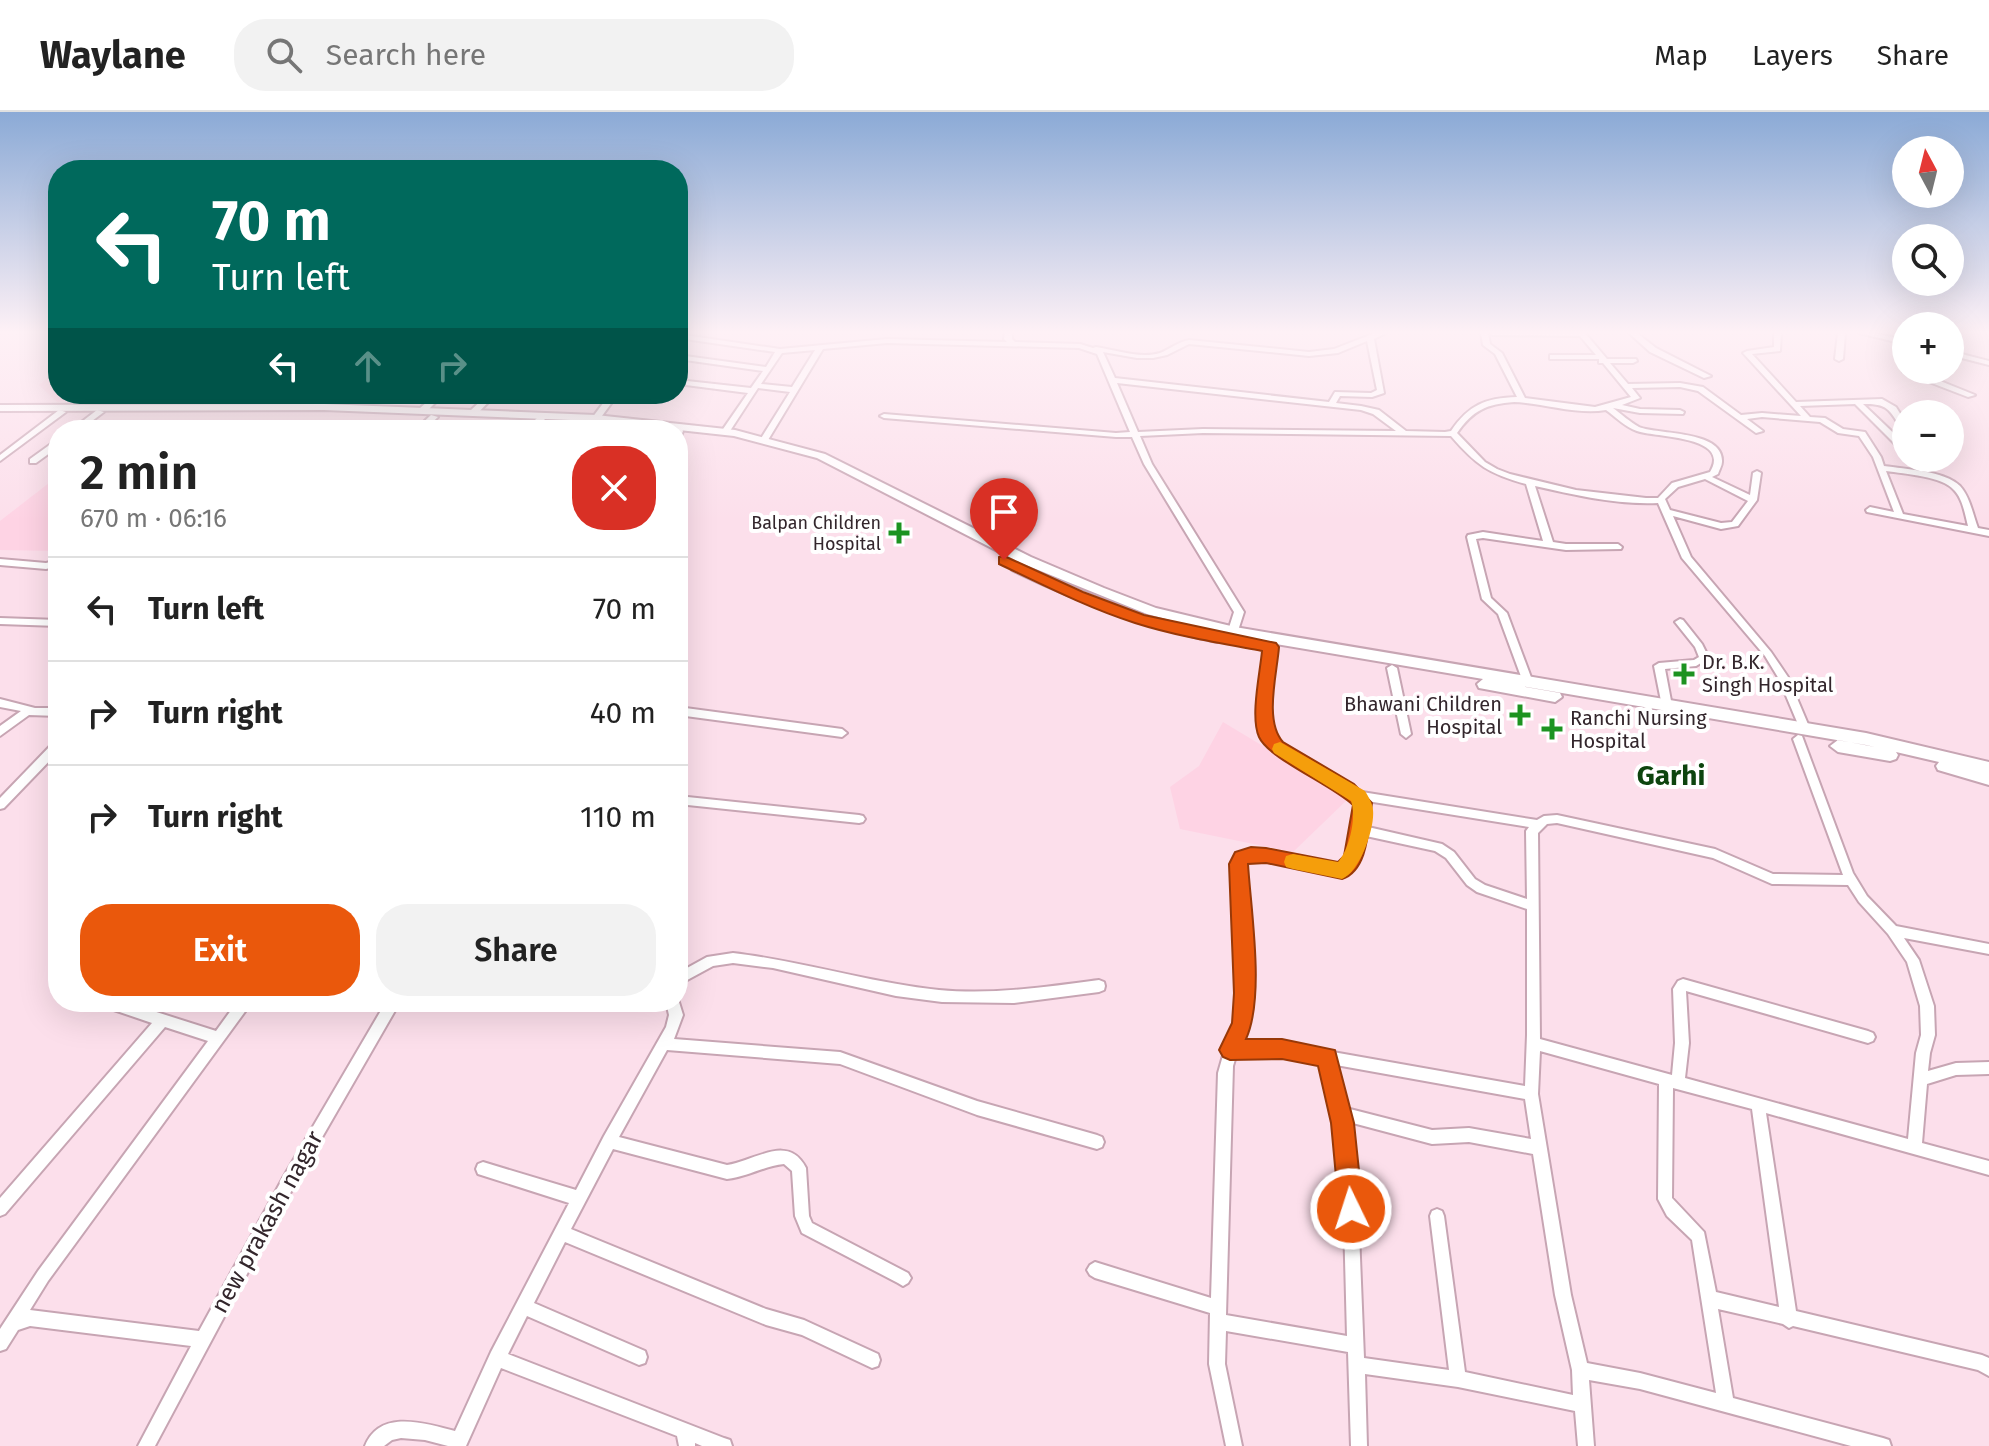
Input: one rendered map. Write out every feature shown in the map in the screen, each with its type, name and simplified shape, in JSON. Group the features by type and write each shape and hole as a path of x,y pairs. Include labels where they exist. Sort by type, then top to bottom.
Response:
{"main road":[{"path":"0,410 259,406 614,420"},
{"path":"0,410 473,413 562,420"},
{"path":"688,428 764,440 821,456 1026,560 1152,611 1232,636"},
{"path":"688,433 751,442 797,457 1077,596 1155,624 1527,680 1667,706 1920,760 1989,779"},
{"path":"1271,642 1392,668 1802,734 1895,745 1989,768"}],"street":[{"path":"725,432 749,395"},
{"path":"764,440 793,395"},
{"path":"1117,395 1148,464 1232,597 1239,612 1232,636"},
{"path":"1251,395 1376,412 1403,433"},
{"path":"1331,404 1337,395"},
{"path":"1520,395 1522,400"},
{"path":"1453,433 1465,416 1484,405 1522,400 1594,409 1636,398 1634,395"},
{"path":"1711,395 1759,431"},
{"path":"1785,395 1807,418"},
{"path":"1856,401 1892,436"},
{"path":"1793,404 1879,401 1892,409"},
{"path":"425,420 434,404"},
{"path":"473,413 482,404"},
{"path":"596,418 606,404"},
{"path":"1609,406 1680,412"},
{"path":"884,416 1116,435 1216,431 1453,433 1486,466 1504,475 1631,500 1661,499 1675,485 1708,478 1717,469 1715,448 1711,445 1697,439 1637,428 1609,406"},
{"path":"51,420 62,412"},
{"path":"89,420 100,412"},
{"path":"1741,417 1824,420 1838,430 1862,434 1873,447 1899,515"},
{"path":"0,459 48,423"},
{"path":"33,461 48,450"},
{"path":"1882,468 1940,479 1953,485 1960,492 1974,530"},
{"path":"1667,512 1728,527 1739,521 1753,500 1757,473"},
{"path":"1708,478 1753,500"},
{"path":"1529,481 1549,545"},
{"path":"1661,499 1693,566 1778,668 1851,880 1913,960 1927,1006 1928,1035 1914,1147"},
{"path":"1870,510 1989,533"},
{"path":"1527,680 1502,613 1487,599 1471,537 1483,535 1549,545 1618,547"},
{"path":"0,562 48,566"},
{"path":"0,621 48,623"},
{"path":"1667,706 1659,666 1696,663 1704,658 1699,646 1680,622"},
{"path":"1271,642 1264,720 1267,736 1276,746 1359,796 1536,824 1557,819 1702,851 1772,879 1851,880"},
{"path":"1392,668 1406,734"},
{"path":"0,703 48,711"},
{"path":"0,732 17,716 34,710"},
{"path":"688,712 842,733"},
{"path":"0,805 48,755"},
{"path":"1234,1446 1217,1364 1225,1073 1230,1050 1243,1023 1245,993 1238,864 1242,858 1266,855 1342,871 1353,858 1364,810 1359,796"},
{"path":"688,801 859,819"},
{"path":"1536,824 1530,838 1534,1043 1531,1094 1563,1295 1580,1370 1586,1446"},
{"path":"1359,830 1438,847 1450,855 1471,882 1481,889 1531,905"},
{"path":"1892,930 1989,949"},
{"path":"688,974 711,961 733,958 942,996 1014,997 1099,986"},
{"path":"1726,1404 1699,1237 1692,1227 1670,1210 1665,1199 1672,1080 1682,1043 1679,989 1683,985 1868,1037"},
{"path":"138,1012 218,1038"},
{"path":"0,1343 7,1326 238,1012"},
{"name":"new prakash nagar","path":"146,1446 310,1143 387,1012"},
{"path":"373,1446 394,1429 458,1443 497,1358 609,1141 643,1077 665,1044 675,1012"},
{"path":"0,1209 163,1020"},
{"path":"1534,1043 1989,1168"},
{"path":"665,1044 840,1058 977,1108 1097,1142"},
{"path":"1230,1050 1282,1049 1531,1094"},
{"path":"1327,1057 1340,1113 1350,1182 1359,1446"},
{"path":"1921,1080 1956,1069 1989,1068"},
{"path":"1758,1104 1789,1320"},
{"path":"1340,1113 1432,1137 1469,1135 1540,1148"},
{"path":"609,1141 727,1172 742,1171 778,1157 787,1157 799,1168 802,1216 807,1228 903,1278"},
{"path":"483,1169 580,1199"},
{"path":"1437,1216 1458,1379"},
{"path":"562,1233 766,1317 815,1333 872,1360"},
{"path":"1095,1270 1218,1315 1356,1345"},
{"path":"1711,1299 1789,1320 1982,1363 1989,1368"},
{"path":"524,1307 639,1357"},
{"path":"7,1326 41,1319 203,1340"},
{"path":"497,1358 685,1438 724,1446"},
{"path":"1356,1365 1458,1379 1565,1402 1582,1401"},
{"path":"1580,1370 1640,1381 1883,1446"}],"shaded area":[{"path":"48,484 48,551 0,550 0,521"},
{"path":"1223,722 1349,798 1293,852 1180,829 1170,787 1199,766"}],"slow traffic":[{"path":"1280,749 1359,796 1364,810 1353,858 1342,871 1293,862"}],"place":[{"name":"Balpan Children Hospital","path":"899,533"},
{"name":"Dr. B.K. Singh Hospital","path":"1684,674"},
{"name":"Bhawani Children Hospital","path":"1520,715"},
{"name":"Ranchi Nursing Hospital","path":"1552,729"}],"district":[{"name":"Garhi","path":"1671,775"}],"route":[{"path":"1004,560 1077,596 1139,619 1271,647 1264,720 1267,736 1276,746 1359,796 1363,803 1353,858 1342,871 1266,855 1251,855 1242,858 1238,864 1245,993 1243,1023 1230,1050 1282,1049 1327,1057 1342,1123 1351,1209"}]}
